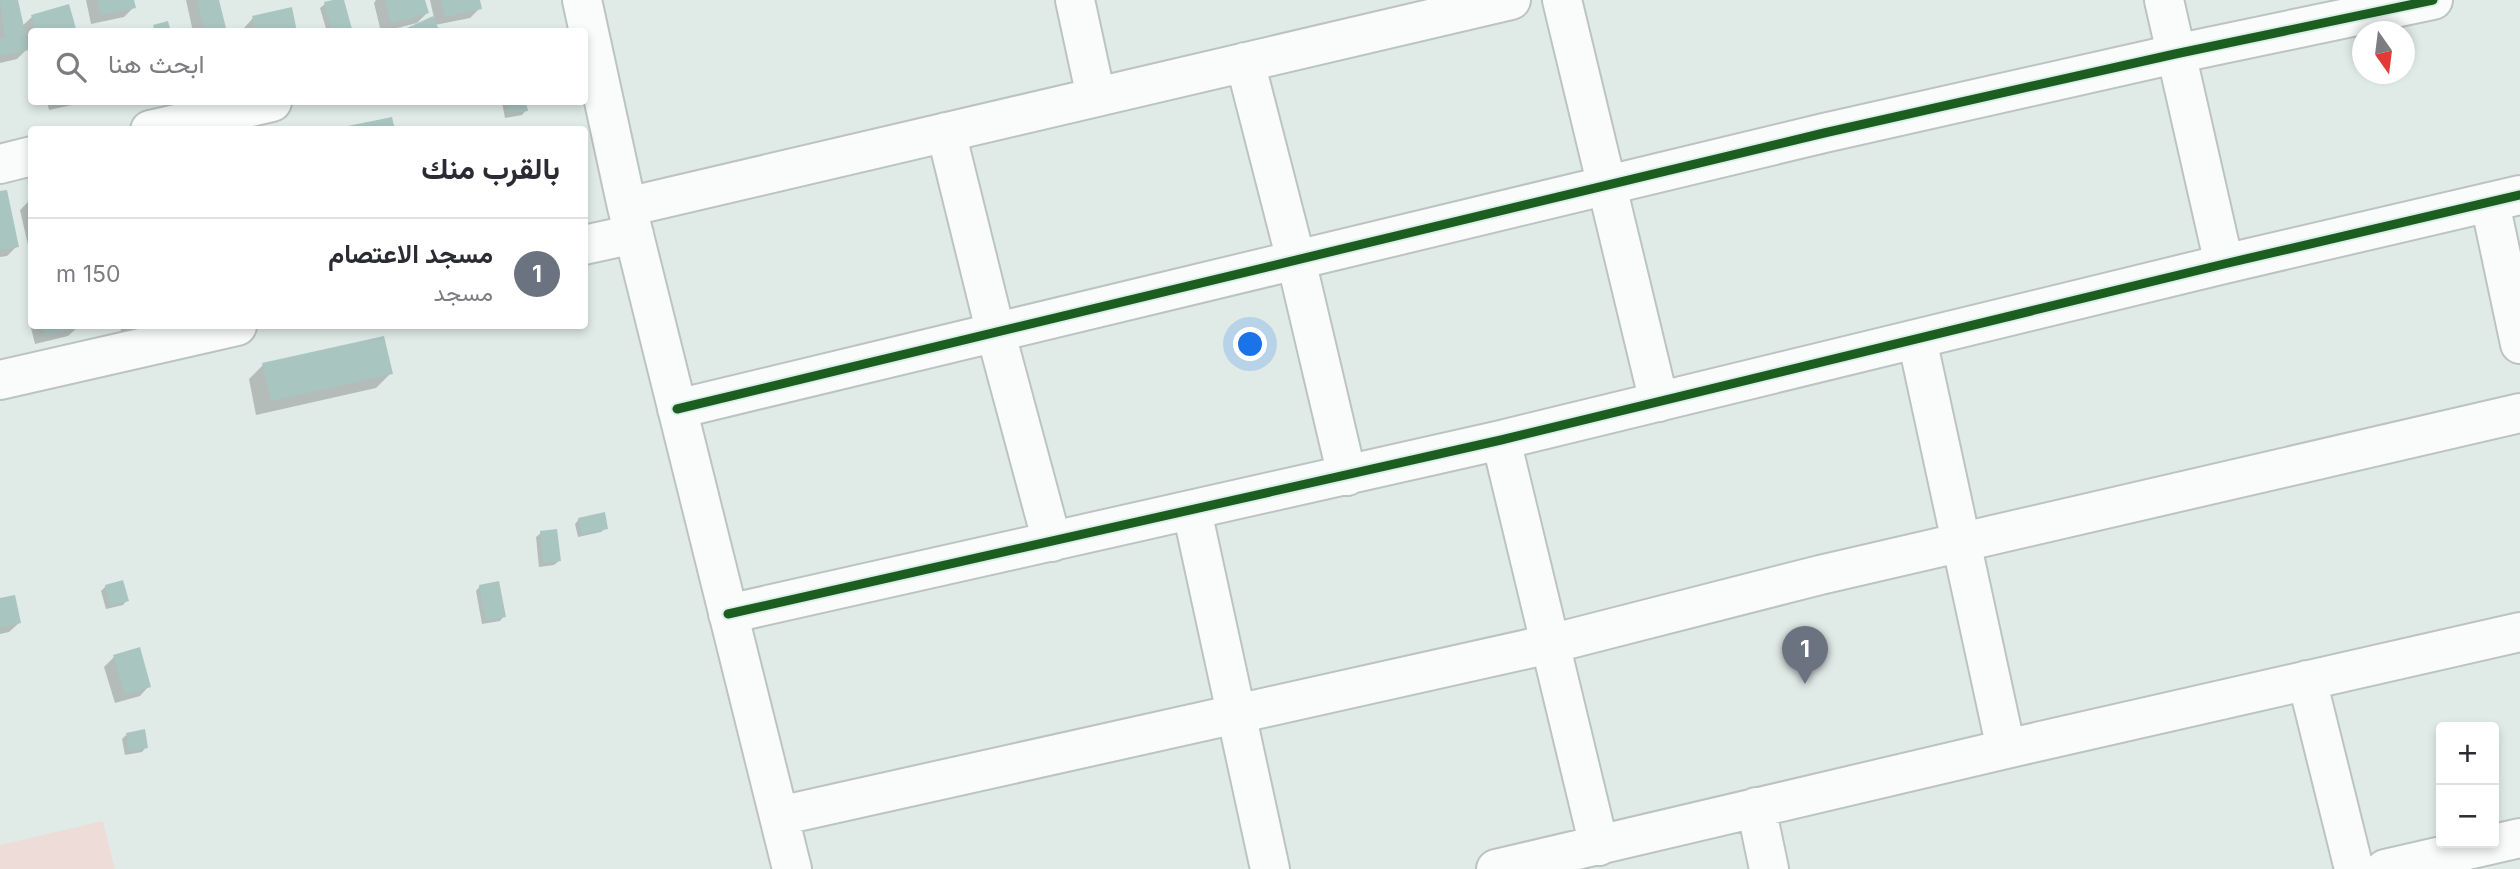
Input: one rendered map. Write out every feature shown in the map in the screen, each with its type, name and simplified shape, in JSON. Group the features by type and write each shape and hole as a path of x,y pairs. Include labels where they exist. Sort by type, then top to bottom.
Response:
{"street":[{"path":"1075,0 1096,97"},
{"path":"588,243 631,220 946,132 1245,62 1416,11 1511,0"},
{"path":"1562,0 1659,402"},
{"path":"2164,0 2224,264"},
{"path":"677,409 1824,133 2175,54 2433,0"},
{"path":"588,41 792,869"},
{"path":"1245,62 1296,260 1347,476"},
{"path":"167,126 259,105"},
{"path":"946,132 996,334 1052,542"},
{"path":"0,164 28,157"},
{"path":"728,614 1347,476 2224,264 2505,199 2520,344"},
{"path":"0,380 224,329"},
{"path":"1917,339 2006,749"},
{"path":"779,816 1550,644 1820,575 2520,413"},
{"path":"1501,440 1599,846"},
{"path":"1192,511 1270,869"},
{"path":"1496,869 2520,632"},
{"path":"2307,680 2354,869"},
{"path":"1756,807 1769,869"},
{"path":"2385,869 2520,838"}],"shaded area":[{"path":"103,821 115,869 0,869 0,845"}],"building":[{"path":"0,0 18,0 28,50 0,56 0,38 5,37"},
{"path":"97,0 134,0 136,8 101,15"},
{"path":"197,0 219,0 226,28 204,28"},
{"path":"344,0 352,28 331,28 324,2"},
{"path":"385,0 425,0 429,13 391,23"},
{"path":"441,0 480,0 482,9 445,17"},
{"path":"69,4 76,28 35,28 31,15"},
{"path":"292,7 296,28 255,28 252,16"},
{"path":"433,16 438,28 407,28"},
{"path":"168,21 170,28 154,28 153,25"},
{"path":"508,105 527,105 528,111 509,114"},
{"path":"392,117 394,126 348,126"},
{"path":"7,190 19,247 0,250 0,191"},
{"path":"43,329 75,329 45,336"},
{"path":"384,336 393,374 271,401 262,363"},
{"path":"605,512 608,529 582,534 578,518"},
{"path":"557,529 561,561 543,563 540,531"},
{"path":"123,580 129,601 110,606 105,585"},
{"path":"499,581 506,617 486,621 479,585"},
{"path":"15,595 21,623 0,628 0,598"},
{"path":"140,647 151,687 125,695 113,655"},
{"path":"145,729 148,748 129,752 126,733"}],"cycle path":[{"path":"677,409 1824,133 2175,54 2433,0"},
{"path":"728,614 1501,440 2224,264 2520,195"}],"place":[{"name":"مسجد الاعتصام","path":"1805,684"}]}
